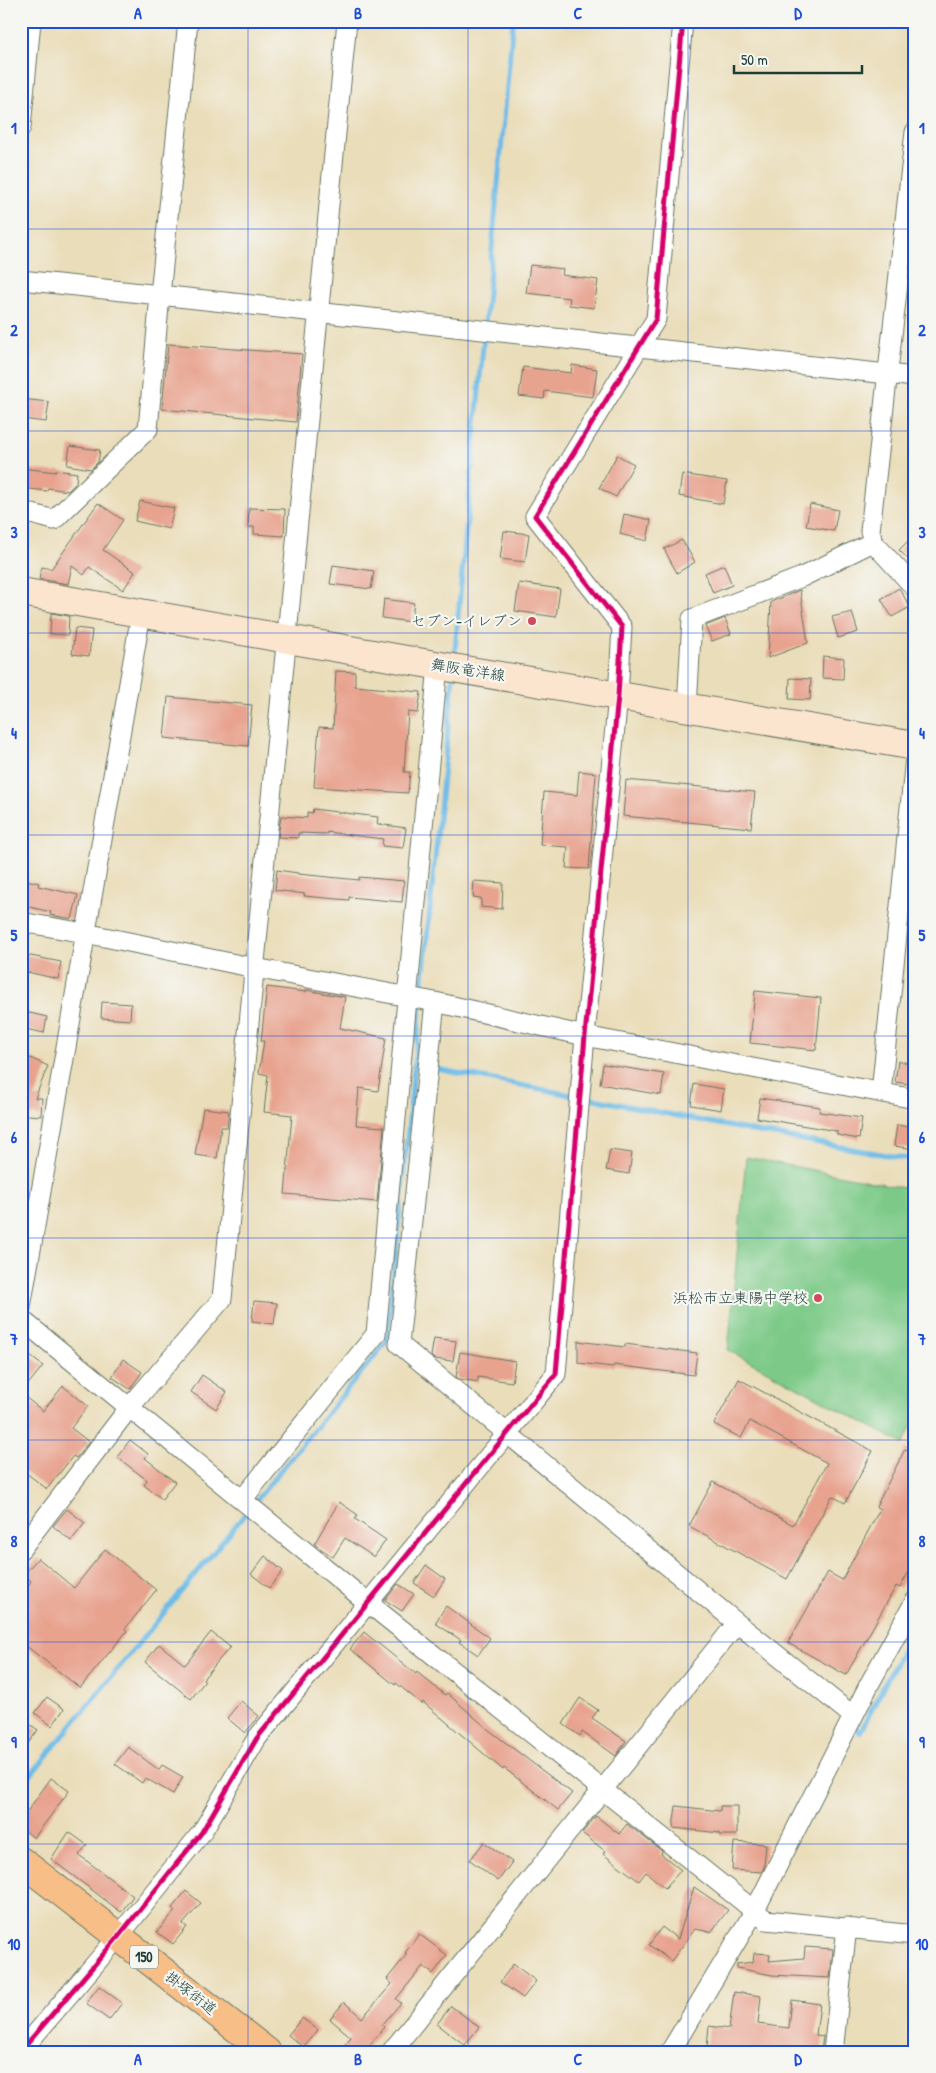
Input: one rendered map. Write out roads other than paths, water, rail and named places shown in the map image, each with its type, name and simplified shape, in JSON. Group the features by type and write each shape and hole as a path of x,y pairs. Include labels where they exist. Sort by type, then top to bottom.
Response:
{"highway":[{"name":"掛塚街道","path":"21,1861 267,2052"}],"main road":[{"name":"舞阪竜洋線","path":"21,592 915,746"}],"street":[{"path":"21,127 31,21"},
{"path":"21,511 54,520 148,429 188,21"},
{"path":"21,1549 129,1408 222,1299 347,21"},
{"path":"21,2051 118,1937 202,1832 257,1738 556,1374 585,1036 618,696 622,627 535,516 656,319 683,21"},
{"path":"915,132 870,530 873,542 915,588"},
{"path":"21,280 915,378"},
{"path":"687,708 692,619 802,577 873,542"},
{"path":"21,1306 141,614"},
{"path":"246,1503 376,1334 436,665"},
{"path":"881,1093 915,758"},
{"path":"21,922 435,1002 585,1036 915,1099"},
{"path":"435,1002 399,1344 737,1623 854,1716"},
{"path":"21,1319 367,1602 602,1788 754,1912 766,1920 915,1934"},
{"path":"670,2052 754,1912 854,1716 912,1612"},
{"path":"391,2052 737,1623"},
{"path":"833,2052 847,1927"}],"waterway":[{"path":"454,661 513,21"},
{"path":"21,1787 387,1341 453,677"},
{"path":"432,1068 576,1096"},
{"path":"584,1097 757,1132 915,1160"},
{"path":"853,1726 860,1732 915,1626"}],"place":[{"name":"セブン-イレブン","path":"532,621"},
{"name":"浜松市立東陽中学校","path":"818,1298"}]}
